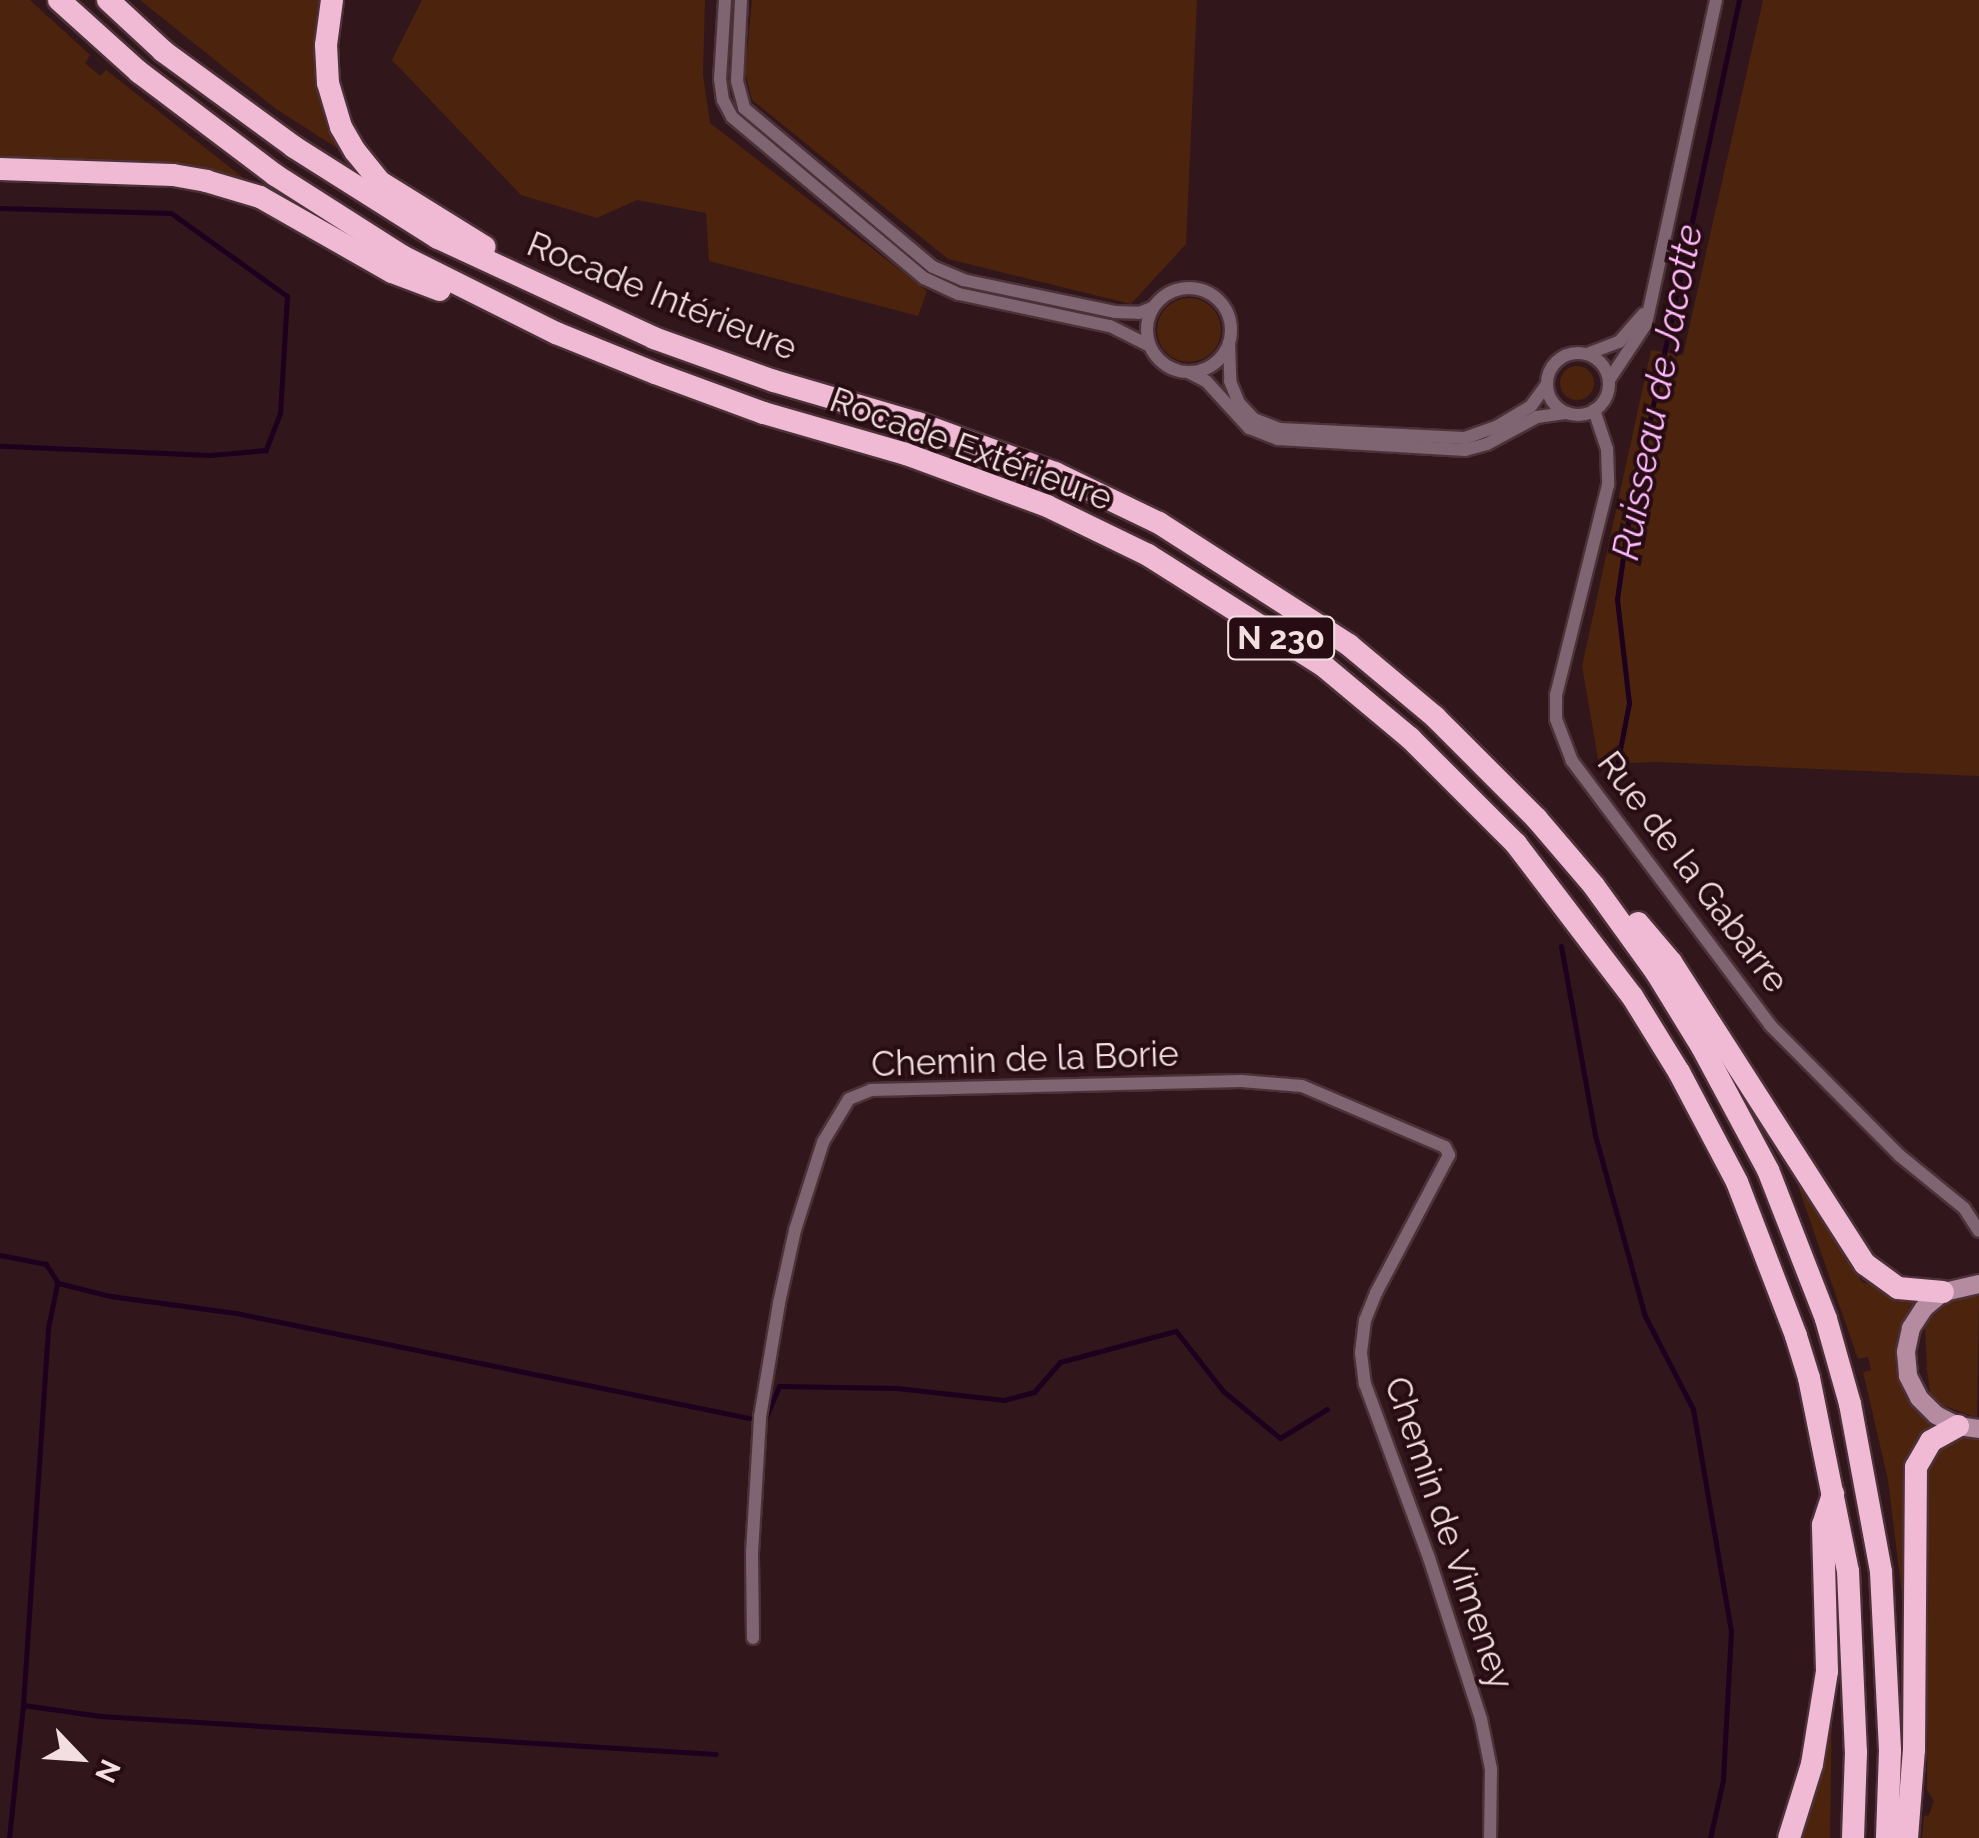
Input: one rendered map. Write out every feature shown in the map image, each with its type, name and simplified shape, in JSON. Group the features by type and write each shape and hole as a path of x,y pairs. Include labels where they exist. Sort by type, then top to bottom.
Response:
{"highway":[{"name":"Rocade Extérieure","path":"59,0 139,72 275,174 402,256 556,332 764,412 941,467 1047,506 1114,538 1237,608 1325,667 1410,738 1538,872 1632,996 1679,1072 1737,1182 1766,1251 1809,1378 1848,1571 1856,1752 1853,1838"},
{"name":"Rocade Intérieure","path":"108,0 163,51 390,210 573,303 774,382 918,423 1055,473 1160,523 1349,644 1435,717 1536,818 1594,886 1656,972 1702,1046 1768,1170 1826,1319 1854,1422 1882,1572 1890,1751 1887,1838"},
{"path":"332,0 326,45 328,83 342,127 366,168 380,182 573,303"},
{"path":"0,170 173,175 206,181 290,211 392,272 556,332"},
{"path":"1536,818 1602,882 1671,962 1865,1264 1898,1288 1943,1292"},
{"path":"1907,1838 1914,1750 1916,1468 1931,1441 1968,1428"},
{"path":"1789,1838 1812,1764 1827,1671 1822,1525 1834,1491"}],"main road":[{"path":"1968,1428 1936,1415 1919,1398 1908,1376 1906,1352 1918,1318 1943,1292 1979,1284"}],"street":[{"path":"725,0 720,80 723,100 732,117 924,278 958,294 1110,326 1150,346 1165,365 1206,381 1249,428 1278,439 1464,450 1487,444 1537,416 1594,410 1606,397 1608,380 1602,364 1587,354"},
{"path":"741,0 737,81 744,108 933,267 964,280 1114,312 1139,312 1154,307 1176,290 1203,290 1228,313 1230,382 1239,402 1254,418 1280,429 1465,438 1482,434 1531,406 1547,384"},
{"path":"1608,380 1642,334 1716,0"},
{"path":"1567,413 1552,402 1548,373 1562,357 1587,354 1619,342 1636,326 1648,303"},
{"path":"1150,346 1148,320 1154,307"},
{"path":"1188,372 1214,364 1229,343"},
{"name":"Rue de la Gabarre","path":"1594,410 1608,460 1608,485 1556,696 1556,718 1572,762 1770,1025 1898,1155 1964,1208 1979,1231"},
{"name":"Chemin de la Borie","path":"753,1638 752,1553 760,1417 779,1303 795,1230 823,1142 850,1099 871,1090 1283,1081 1355,1106 1446,1147"},
{"name":"Chemin de Vimeney","path":"1446,1147 1447,1164 1370,1307 1362,1367 1481,1719 1492,1769 1490,1838"}],"shaded area":[{"path":"0,0 30,0 90,55 85,63 100,76 106,70 255,187 0,161"},
{"path":"140,0 323,0 345,153 276,109"},
{"path":"422,0 705,0 703,75 710,123 927,291 918,316 709,261 706,213 637,200 597,218 521,195 392,60"},
{"path":"752,0 1197,0 1186,244 1131,304 948,259 752,100 745,72"},
{"path":"1763,0 1979,0 1979,776 1658,762 1599,764 1582,666 1651,350 1683,355"},
{"path":"1189,298 1211,308 1221,330 1211,352 1189,362 1167,352 1157,330 1167,308"},
{"path":"1577,366 1589,371 1594,383 1589,395 1577,400 1565,395 1560,383 1565,371"},
{"path":"1789,1160 1862,1282 1915,1299 1899,1332 1899,1378 1917,1412 1933,1424 1908,1460 1905,1619 1888,1480 1863,1372 1871,1370 1868,1357 1858,1359"},
{"path":"1979,1295 1977,1418 1940,1404 1930,1393 1927,1370 1925,1324 1950,1301"},
{"path":"1955,1435 1979,1439 1979,1838 1922,1838 1924,1816 1929,1815 1934,1801 1927,1790 1929,1468 1935,1450"},
{"path":"1832,1706 1830,1838 1799,1838 1814,1795"}],"waterway":[{"name":"Ruisseau de Jacotte","path":"1613,786 1629,703 1617,599 1628,523 1739,0"},
{"path":"0,208 171,213 287,296 280,413 266,450 210,455 0,446"},
{"name":"Ruisseau de Jacotte","path":"1561,946 1595,1135 1645,1316 1693,1409 1731,1631 1723,1780 1710,1838"},
{"path":"0,1255 46,1264 58,1283 110,1296 236,1313 749,1418"},
{"path":"9,1838 23,1705 48,1328 57,1284"},
{"path":"766,1417 779,1386 897,1388 1004,1400 1034,1392 1060,1362 1176,1331 1223,1391 1280,1438 1327,1409"},
{"path":"23,1705 100,1716 716,1754"}]}
